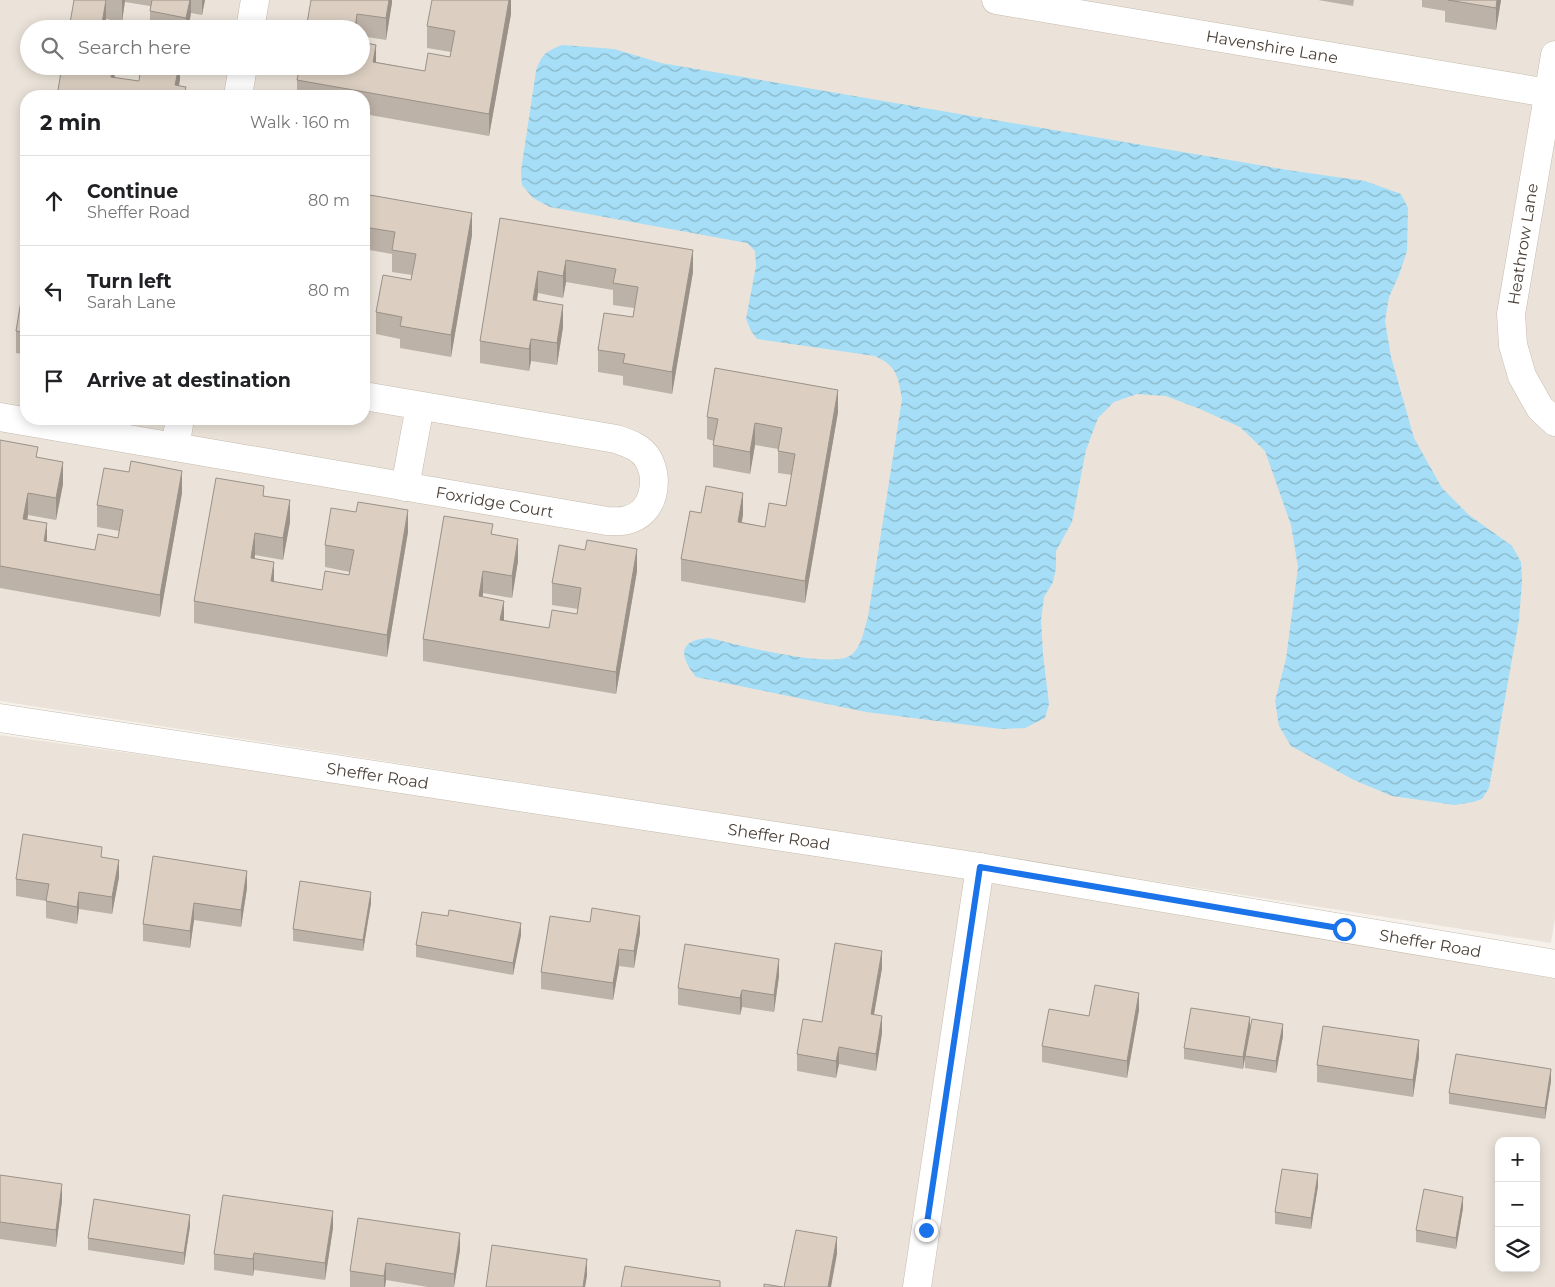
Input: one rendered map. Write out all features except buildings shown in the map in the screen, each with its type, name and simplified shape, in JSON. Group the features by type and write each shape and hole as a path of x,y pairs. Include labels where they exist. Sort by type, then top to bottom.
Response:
{"street":[{"path":"252,20 255,0"},
{"name":"Havenshire Lane","path":"996,0 1548,93"},
{"name":"Heathrow Lane","path":"1555,55 1511,314 1513,345 1522,376 1540,408 1555,422"},
{"path":"239,90 242,75"},
{"name":"Foxridge Court","path":"42,425 607,521 628,520 644,510 654,494 655,476 648,458 634,445 616,439 370,397"},
{"path":"405,487 420,406"},
{"name":"Foxridge Court","path":"0,418 20,421"},
{"path":"175,447 179,425"},
{"name":"Sheffer Road","path":"0,718 980,867 1555,964"},
{"path":"917,1287 980,867"}],"shaded area":[{"path":"0,0 1555,0 1555,919 1551,943 0,701"},
{"path":"0,735 478,802 1149,908 1555,979 1555,1287 0,1287"}],"water":[{"path":"562,45 614,49 661,63 1294,171 1365,181 1401,194 1408,208 1407,251 1389,297 1385,321 1391,357 1414,438 1442,488 1469,515 1512,546 1521,562 1522,581 1519,620 1489,788 1482,799 1455,805 1392,796 1354,780 1291,746 1279,726 1275,701 1286,659 1298,567 1291,525 1265,451 1240,427 1166,396 1137,394 1114,402 1098,418 1086,450 1072,522 1056,551 1056,568 1053,582 1044,597 1041,620 1049,704 1045,718 1025,728 1001,729 866,712 696,677 686,662 684,650 692,642 699,639 709,638 760,650 824,660 841,659 855,652 862,638 868,617 902,399 898,378 888,364 875,356 757,339 746,319 756,266 755,251 747,243 550,207 533,198 522,185 521,171 536,71 545,54"}],"route":[{"path":"926,1230 980,867 1344,929"}]}
